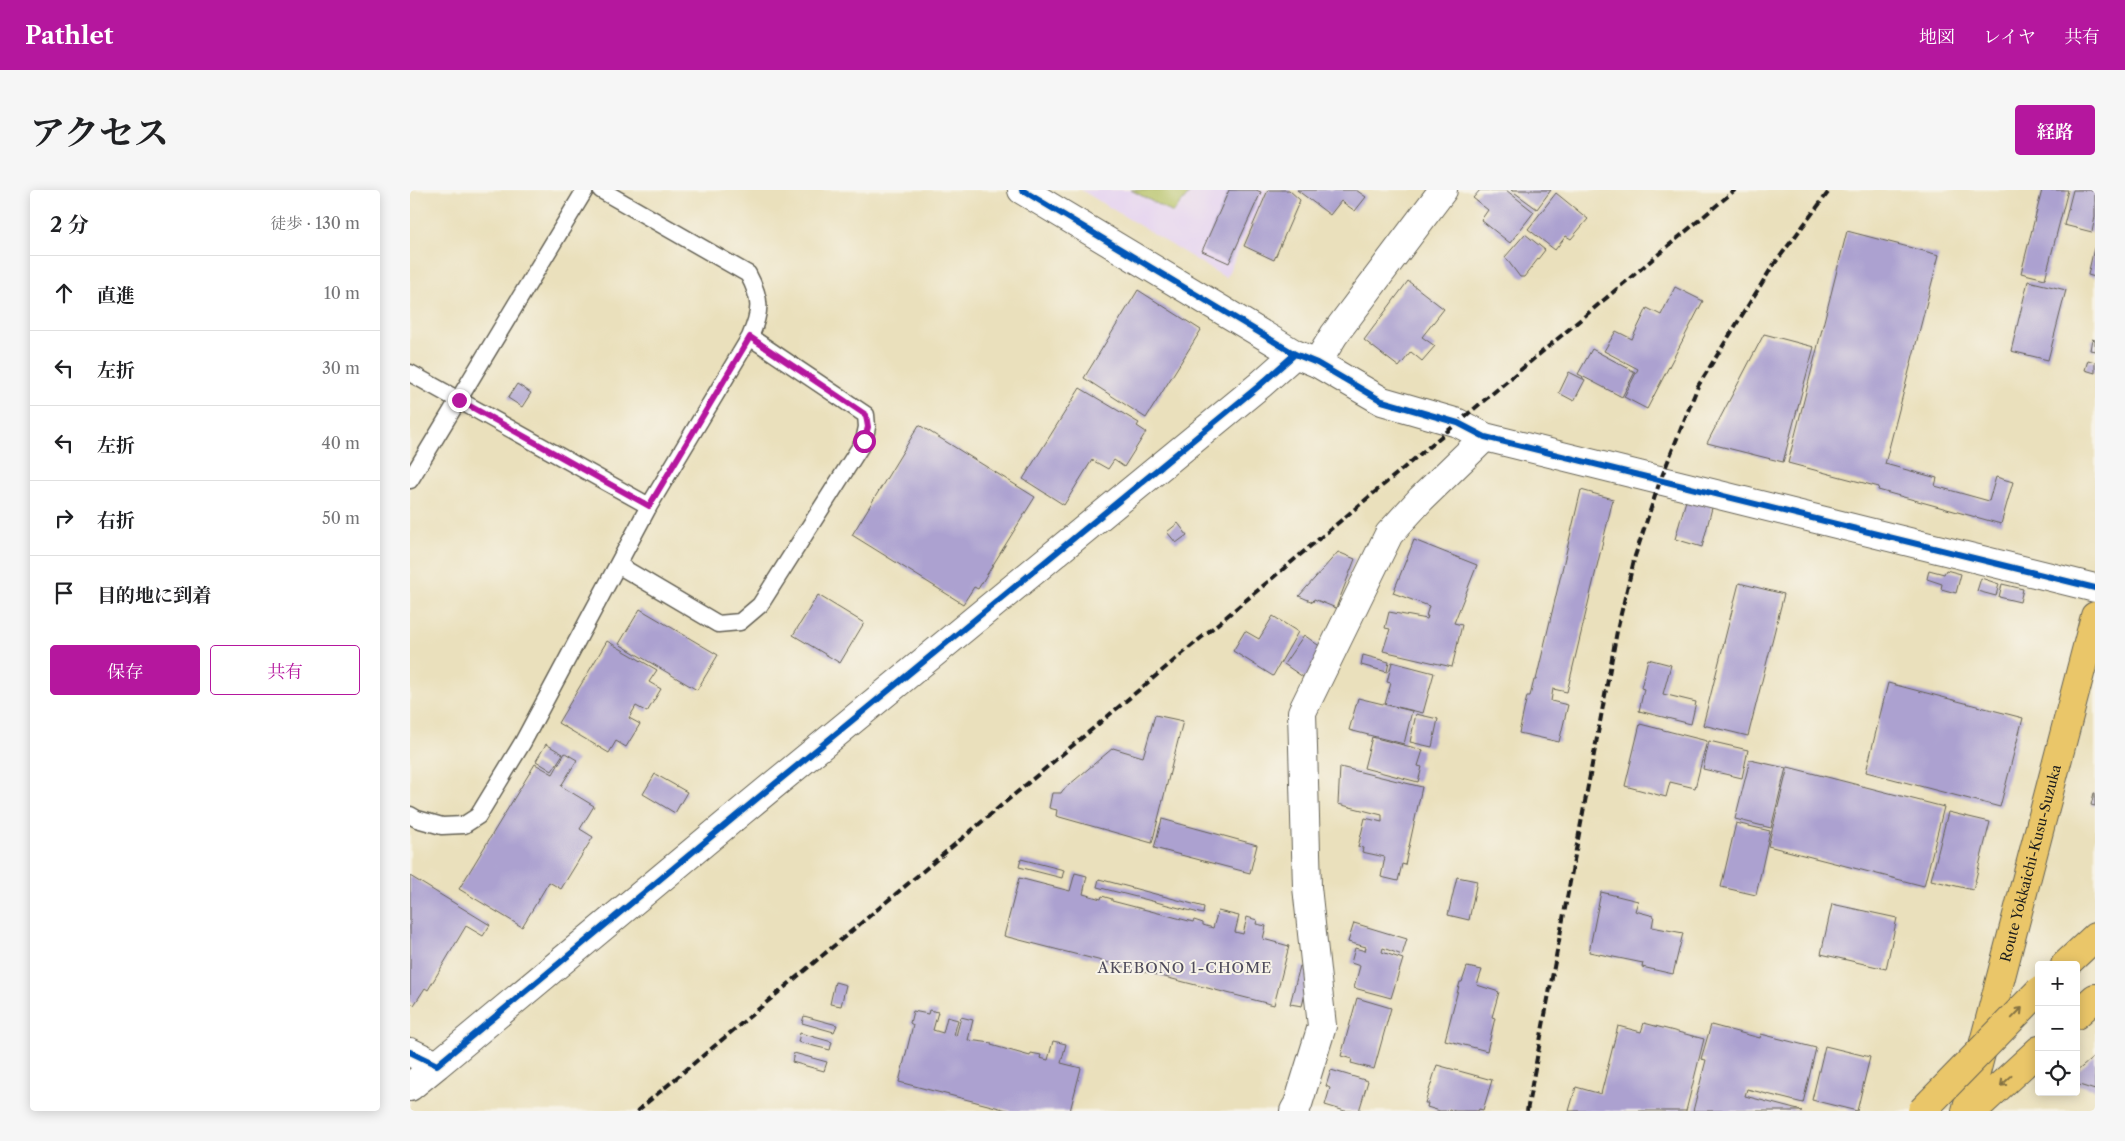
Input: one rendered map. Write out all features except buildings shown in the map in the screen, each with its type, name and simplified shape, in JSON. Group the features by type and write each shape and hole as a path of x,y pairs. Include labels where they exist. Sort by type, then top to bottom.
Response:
{"main road":[{"name":"Route Yokkaichi-Kusu-Suzuka","path":"1966,1111 2095,616"},
{"path":"2069,961 2095,937"},
{"path":"1922,1111 2035,996"},
{"path":"2080,1011 2095,998"},
{"path":"1974,1111 2038,1051"}],"street":[{"path":"1022,190 1382,401 1458,423 1485,437 2095,588"},
{"path":"410,1087 1260,385 1306,358 1334,335 1436,193"},
{"path":"1294,1111 1322,1026 1307,888 1302,712 1389,534 1421,499 1485,437"},
{"path":"410,1052 437,1065"}],"lane":[{"path":"410,480 585,190"},
{"path":"410,815 417,819 442,826 464,825 478,816 523,742 649,506 750,337 758,316 757,291 748,274 601,190"},
{"path":"618,565 718,624 740,622 760,605 864,441 868,427 866,415 750,337"},
{"path":"410,373 649,506"}],"shaded area":[{"path":"1081,190 1267,190 1226,278"}],"green space":[{"path":"1131,190 1192,190 1173,213"}],"railway":[{"path":"637,1111 1735,190"},
{"path":"1527,1111 1618,626 1635,556 1660,481 1698,386 1772,267 1830,190"}],"cycle path":[{"path":"1022,190 1295,354 1317,363 1382,401 1458,423 1485,437 2095,588"},
{"path":"410,1052 437,1065 742,811 1260,385 1295,354"}],"district":[{"name":"AKEBONO 1-CHOME","path":"1185,967"}],"route":[{"path":"459,400 649,506 750,337 866,415 868,427 864,441"}]}
